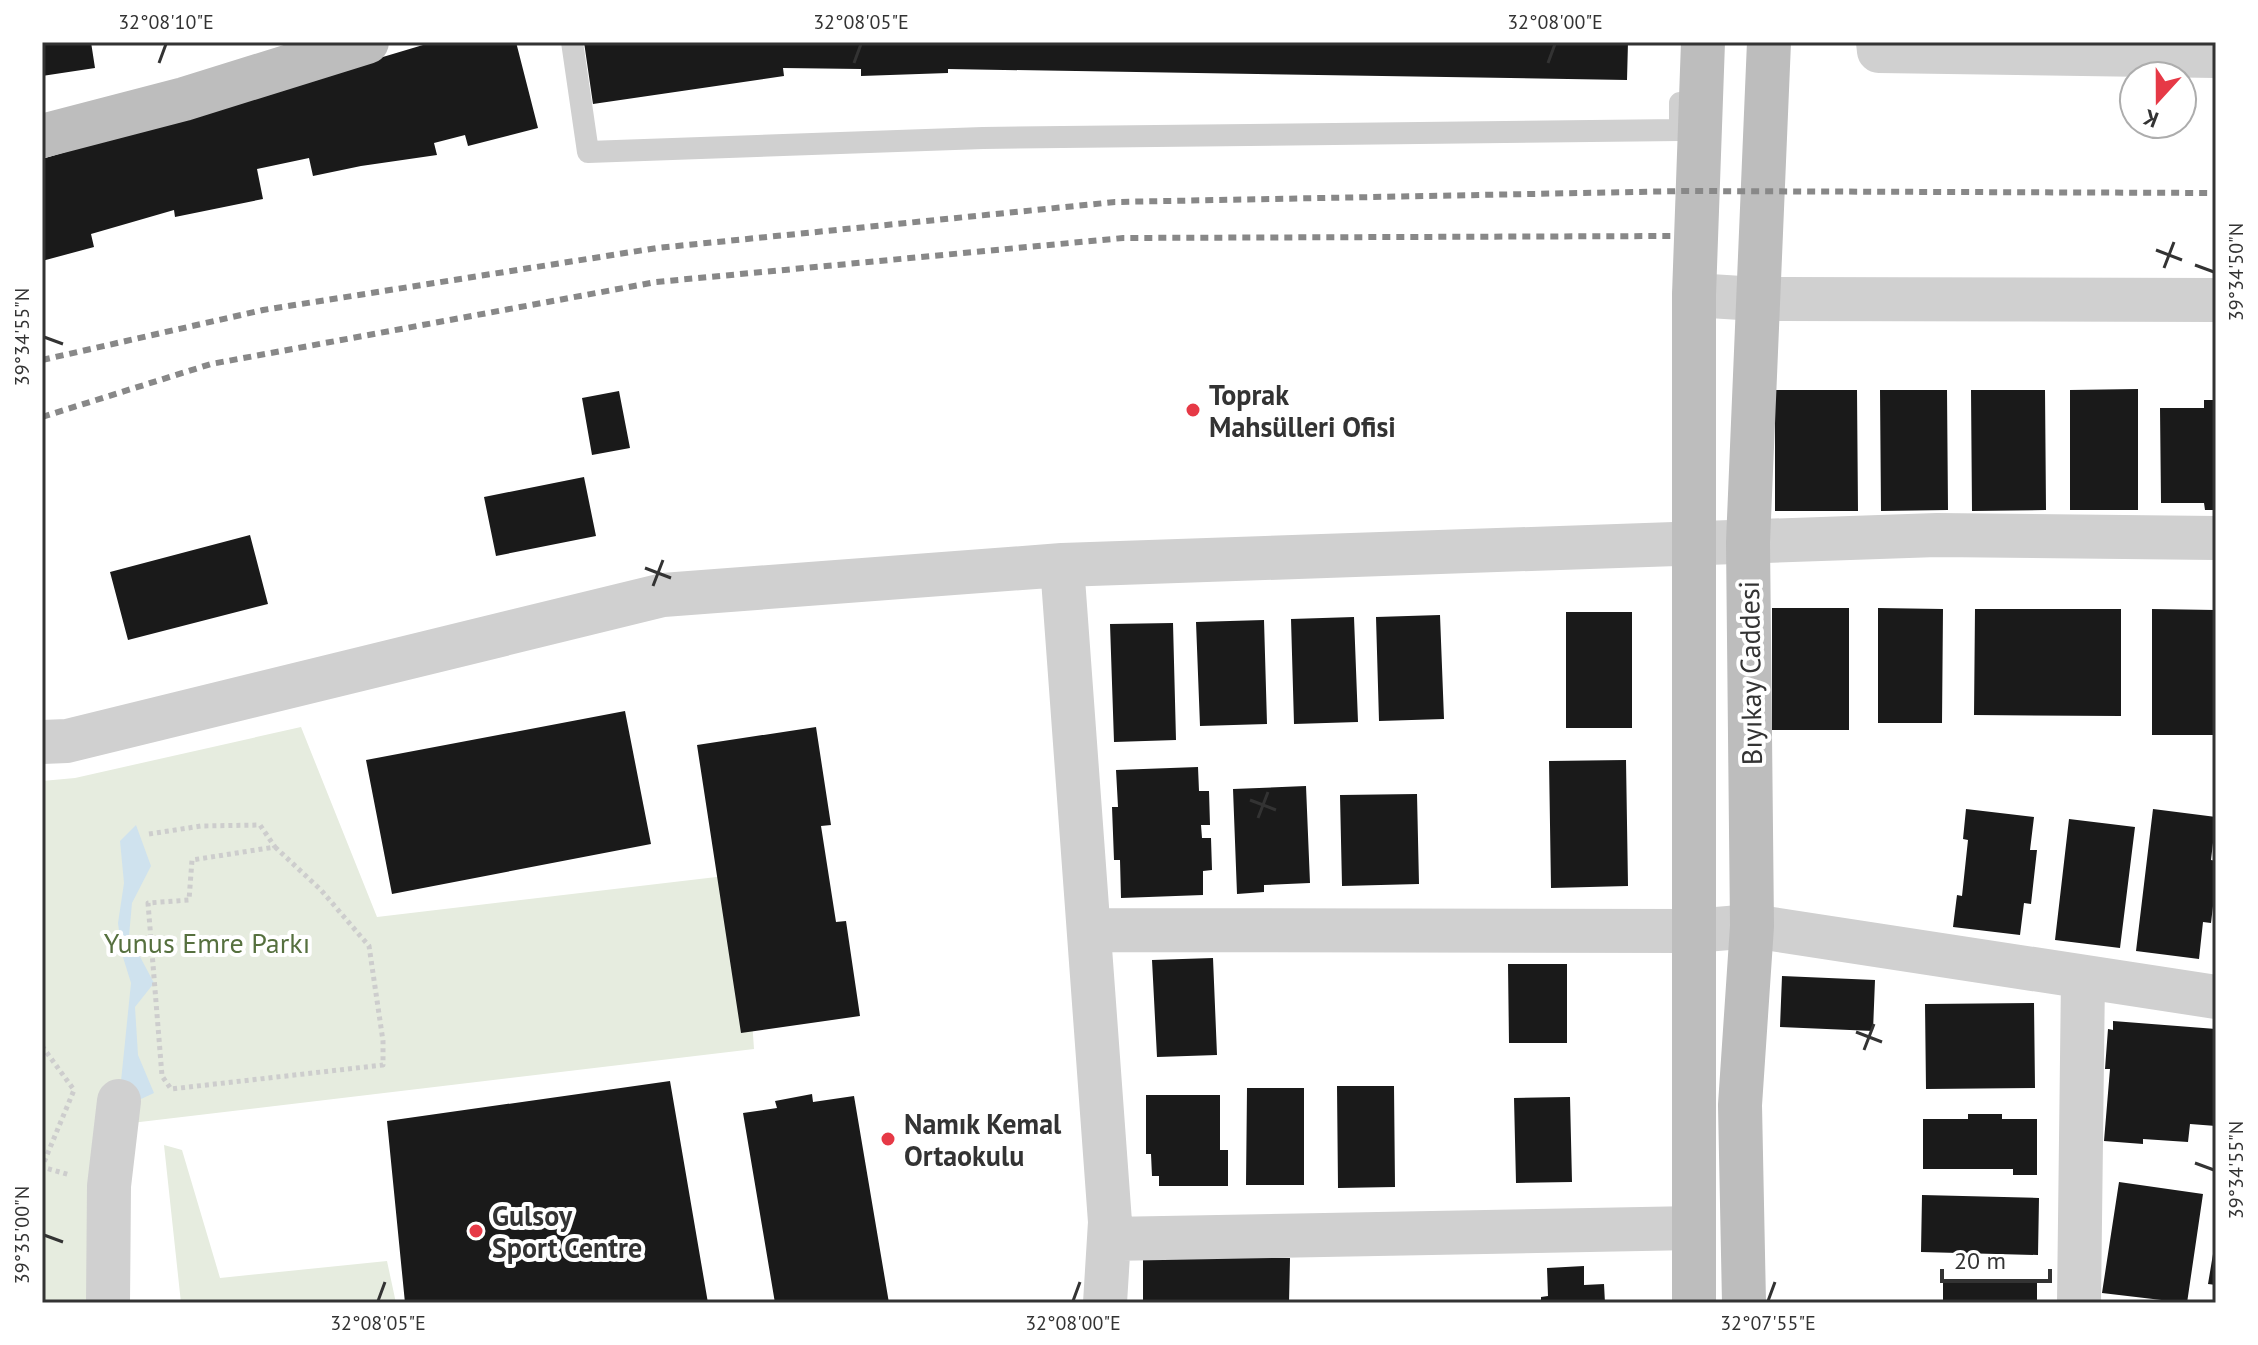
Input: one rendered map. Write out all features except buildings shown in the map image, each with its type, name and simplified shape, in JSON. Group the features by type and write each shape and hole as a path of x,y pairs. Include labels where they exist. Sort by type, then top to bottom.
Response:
{"street":[{"path":"42,136 184,99 367,42"},
{"name":"Bıyıkay Caddesi","path":"1694,1303 1694,295 1703,42"},
{"name":"Bıyıkay Caddesi","path":"1744,1303 1740,1105 1752,926 1748,542 1769,42"},
{"path":"1878,42 1879,51 2216,56"},
{"path":"1694,295 1757,299 2216,300"},
{"path":"42,742 67,741 663,595 1062,565 1937,535 2216,538"},
{"path":"1062,565 1110,1222 1105,1303"},
{"path":"1090,930 1693,931 1752,926 2216,997"},
{"path":"2079,1303 2083,977"},
{"path":"108,1303 109,1186 119,1101"},
{"path":"1109,1239 1694,1228"}],"lane":[{"path":"572,42 588,152 983,138 1680,130 1682,42"}],"path":[{"path":"149,834 201,826 260,825 275,847 321,890 369,946 383,1041 383,1065 171,1089 162,1076 148,903 189,900 192,860 275,847"},
{"path":"42,1046 74,1090 42,1167 109,1186"}],"green space":[{"name":"Yunus Emre Parkı","path":"301,727 377,917 742,874 754,1049 123,1124 96,1303 42,1303 42,781 75,778"},
{"path":"164,1145 182,1150 220,1278 387,1261 396,1303 181,1303"}],"water":[{"path":"136,825 151,866 132,903 129,936 154,983 135,1007 138,1055 154,1093 141,1099 119,1101 131,983 122,954 118,923 124,883 120,841"}],"railway":[{"path":"42,360 263,310 657,248 1115,202 1685,191 2216,193"},
{"path":"42,417 211,364 656,282 1123,238 1674,236"}],"place":[{"name":"Toprak Mahsülleri Ofisi","path":"1193,410"},
{"name":"Namık Kemal Ortaokulu","path":"888,1139"},
{"name":"Gulsoy Sport Centre","path":"476,1231"}]}
